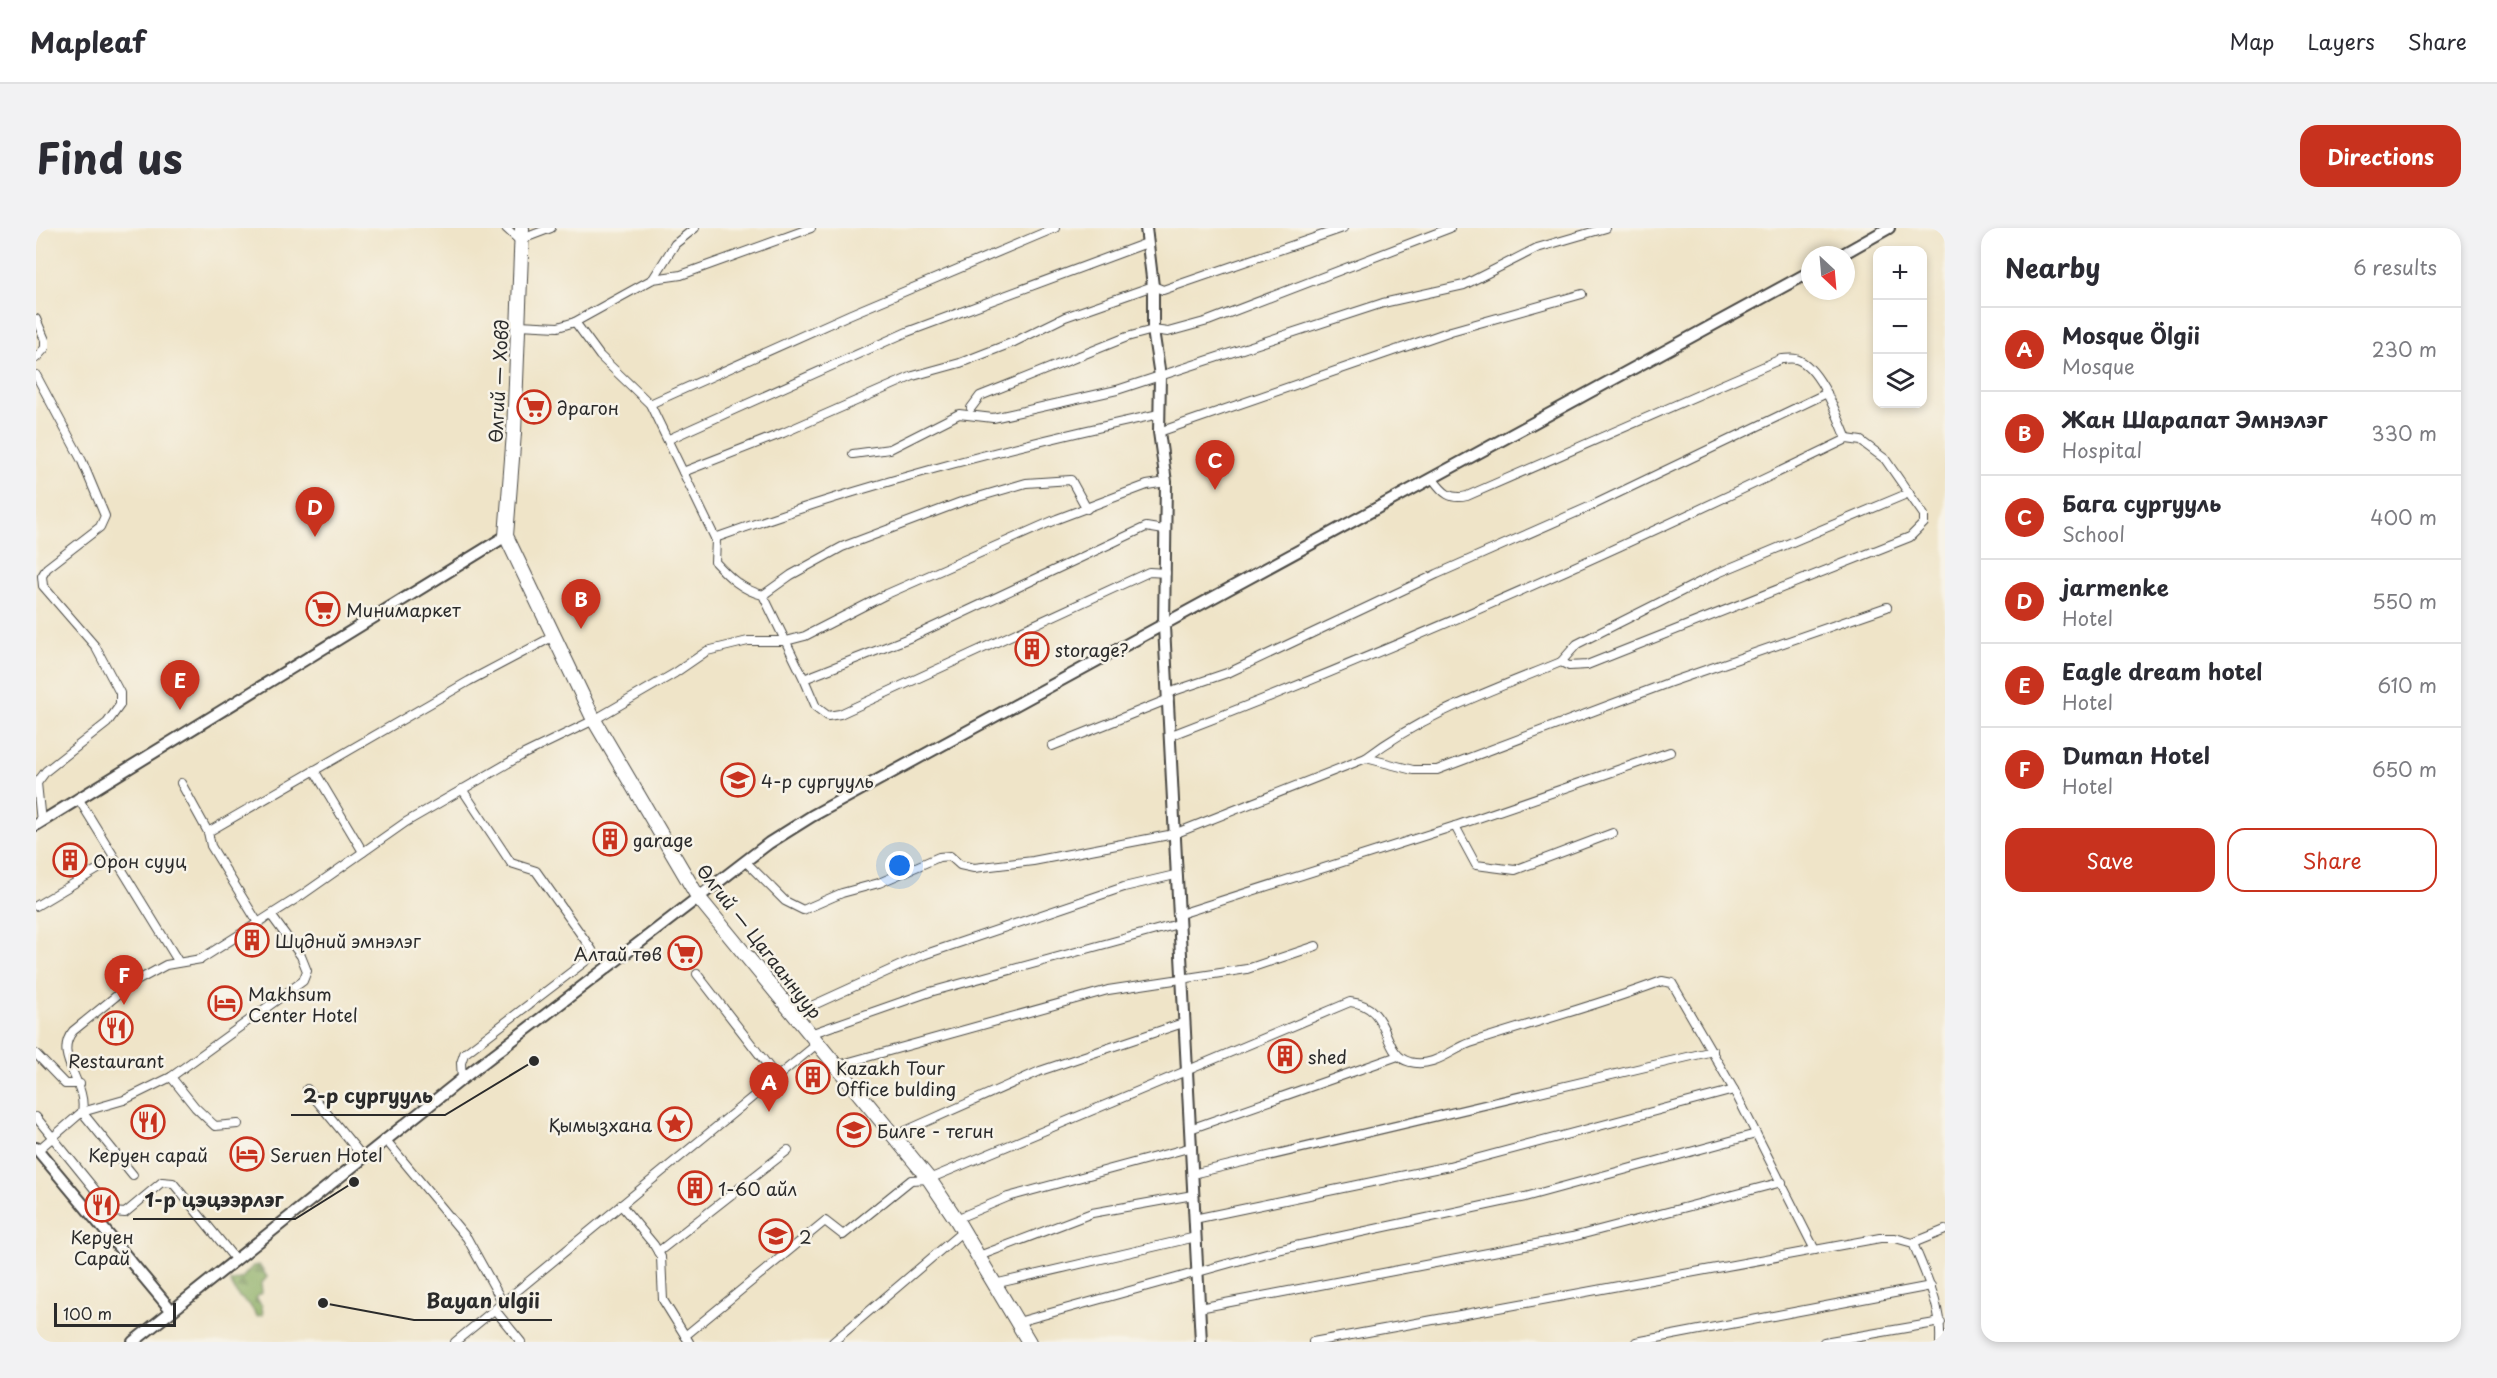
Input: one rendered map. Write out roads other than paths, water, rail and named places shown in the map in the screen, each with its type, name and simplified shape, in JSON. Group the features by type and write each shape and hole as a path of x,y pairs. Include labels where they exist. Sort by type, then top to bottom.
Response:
{"highway":[{"name":"Өлгий — Ховд","path":"506,536 522,237"},
{"name":"Өлгий — Цагааннуур","path":"506,536 594,720 698,897 929,1179 979,1257 1029,1342"}],"street":[{"path":"507,228 522,237 551,228"},
{"path":"653,279 675,244 695,228"},
{"path":"519,325 558,327 575,322 653,279 681,275 811,228"},
{"path":"650,404 851,314 1055,228"},
{"path":"1146,228 1153,286 1153,330 1160,376 1159,432 1166,482 1164,626 1180,980 1188,1070 1201,1342"},
{"path":"683,472 783,433 913,376 960,363 1014,342 1065,317 1153,286 1163,290 1343,228"},
{"path":"971,408 980,396 1066,360 1153,330 1168,332 1208,321 1450,228"},
{"path":"853,454 890,449 959,414 993,418 1095,396 1383,303 1464,285 1536,248 1606,228"},
{"path":"1855,247 1889,228"},
{"path":"669,439 907,332 1146,243"},
{"path":"133,1342 462,1079 745,861 812,816 1801,277"},
{"path":"1159,432 1451,331 1582,294"},
{"path":"36,319 45,340 45,348 36,358"},
{"path":"575,322 600,356 650,404 669,439 715,538 715,562 731,580 752,592 763,595 816,707 828,716 840,714 1149,572 1166,573"},
{"path":"1433,479 1447,495 1456,498 1467,496 1781,359 1796,359 1808,366 1827,393 1847,439"},
{"path":"36,375 82,461 105,516 99,527 47,568 42,576 43,586"},
{"path":"1052,746 1230,672 1437,574 1591,506 1827,393"},
{"path":"715,538 864,487 1029,442 1159,414"},
{"path":"1169,736 1312,681 1505,598 1847,439 1861,441 1885,459 1924,515 1924,524 1910,537 1587,665 1569,666 1561,662"},
{"path":"763,595 791,575 842,547 962,502 1026,483 1071,480 1087,509"},
{"path":"133,1175 82,1112 84,1101 80,1084 67,1059 67,1038 102,1005 131,984 166,964 201,959 271,915 406,822 524,754 594,720 675,674 707,651 748,641 786,641 805,636 887,594 1057,519 1147,485 1166,482"},
{"path":"745,861 785,901 803,910 842,893 879,883 939,857 950,856 960,865 975,868 1033,861 1174,834 1366,758 1407,729 1433,715 1561,662 1577,644 1718,573 1909,493"},
{"path":"804,679 915,636 1146,527 1164,530"},
{"path":"39,824 506,536"},
{"path":"36,578 95,646 120,693 120,705 107,723 46,771 37,782 39,824"},
{"path":"1366,758 1413,770 1437,770 1668,683 1887,607"},
{"path":"208,832 469,681 554,636"},
{"path":"455,1342 776,1076 814,1039 930,992 1178,919 1670,752"},
{"path":"314,770 363,852"},
{"path":"181,783 208,832 211,846 258,923"},
{"path":"462,789 511,863 536,871 592,950 591,957 464,1054 461,1063 462,1079"},
{"path":"78,798 178,961"},
{"path":"1455,826 1476,865 1515,870 1613,833"},
{"path":"37,903 115,859"},
{"path":"794,1014 923,955 1124,887 1176,875"},
{"path":"172,1311 37,1149 82,1112 124,1100 171,1077 303,981 307,971 301,956 271,915"},
{"path":"835,1066 1108,990 1247,969 1316,946"},
{"path":"697,975 776,1076"},
{"path":"621,1205 658,1252 662,1270 663,1300 687,1339 825,1221 843,1235 911,1180 929,1179 1350,1002 1363,1003 1375,1011 1398,1056 1410,1062 1438,1059 1467,1044 1603,1004 1662,981 1672,983 1713,1051 1815,1250"},
{"path":"894,1136 956,1106 1040,1071 1184,1023"},
{"path":"1192,1174 1713,1051"},
{"path":"36,1054 65,1084 80,1084"},
{"path":"1190,1129 1398,1056"},
{"path":"171,1077 195,1107 215,1126 238,1124"},
{"path":"307,1089 363,1157"},
{"path":"1194,1219 1449,1166 1734,1090"},
{"path":"36,1117 113,1212 125,1213 162,1182 173,1184 235,1259"},
{"path":"1018,1322 1277,1250 1525,1197 1756,1134"},
{"path":"385,1139 467,1238 503,1303"},
{"path":"833,1342 959,1225 1008,1197 1192,1147"},
{"path":"658,1252 788,1149"},
{"path":"1199,1308 1572,1237 1782,1182"},
{"path":"979,1257 1092,1213 1193,1195"},
{"path":"1313,1342 1880,1238 1894,1238 1913,1243 1945,1230"},
{"path":"994,1284 1196,1237"},
{"path":"1913,1243 1931,1286 1941,1322 1940,1342"},
{"path":"1636,1342 1931,1286"},
{"path":"495,1310 520,1342"},
{"path":"1824,1342 1941,1322"}],"place":[{"name":"драгон","path":"534,407"},
{"name":"Бага сургууль","path":"1215,490"},
{"name":"jarmenke","path":"315,537"},
{"name":"Минимаркет","path":"323,609"},
{"name":"Жан Шарапат Эмнэлэг","path":"581,629"},
{"name":"storage?","path":"1032,649"},
{"name":"Eagle dream hotel","path":"180,710"},
{"name":"4-р сургууль","path":"738,780"},
{"name":"garage","path":"610,839"},
{"name":"Орон сууц","path":"70,860"},
{"name":"Шүдний эмнэлэг","path":"252,940"},
{"name":"Алтай төв","path":"685,953"},
{"name":"Makhsum Center Hotel","path":"225,1003"},
{"name":"Duman Hotel","path":"124,1005"},
{"name":"Restaurant","path":"116,1028"},
{"name":"shed","path":"1285,1056"},
{"name":"2-р сургууль","path":"534,1061"},
{"name":"Kazakh Tour Office bulding","path":"813,1077"},
{"name":"Mosque Ölgii","path":"769,1112"},
{"name":"Керуен сарай","path":"148,1122"},
{"name":"Қымызхана","path":"675,1124"},
{"name":"Билге - тегин","path":"854,1130"},
{"name":"Seruen Hotel","path":"247,1154"},
{"name":"1-р цэцээрлэг","path":"354,1182"},
{"name":"1-60 айл","path":"695,1188"},
{"name":"Керуен Сарай","path":"102,1205"},
{"name":"2","path":"776,1236"},
{"name":"Bayan ulgii","path":"323,1303"}]}
